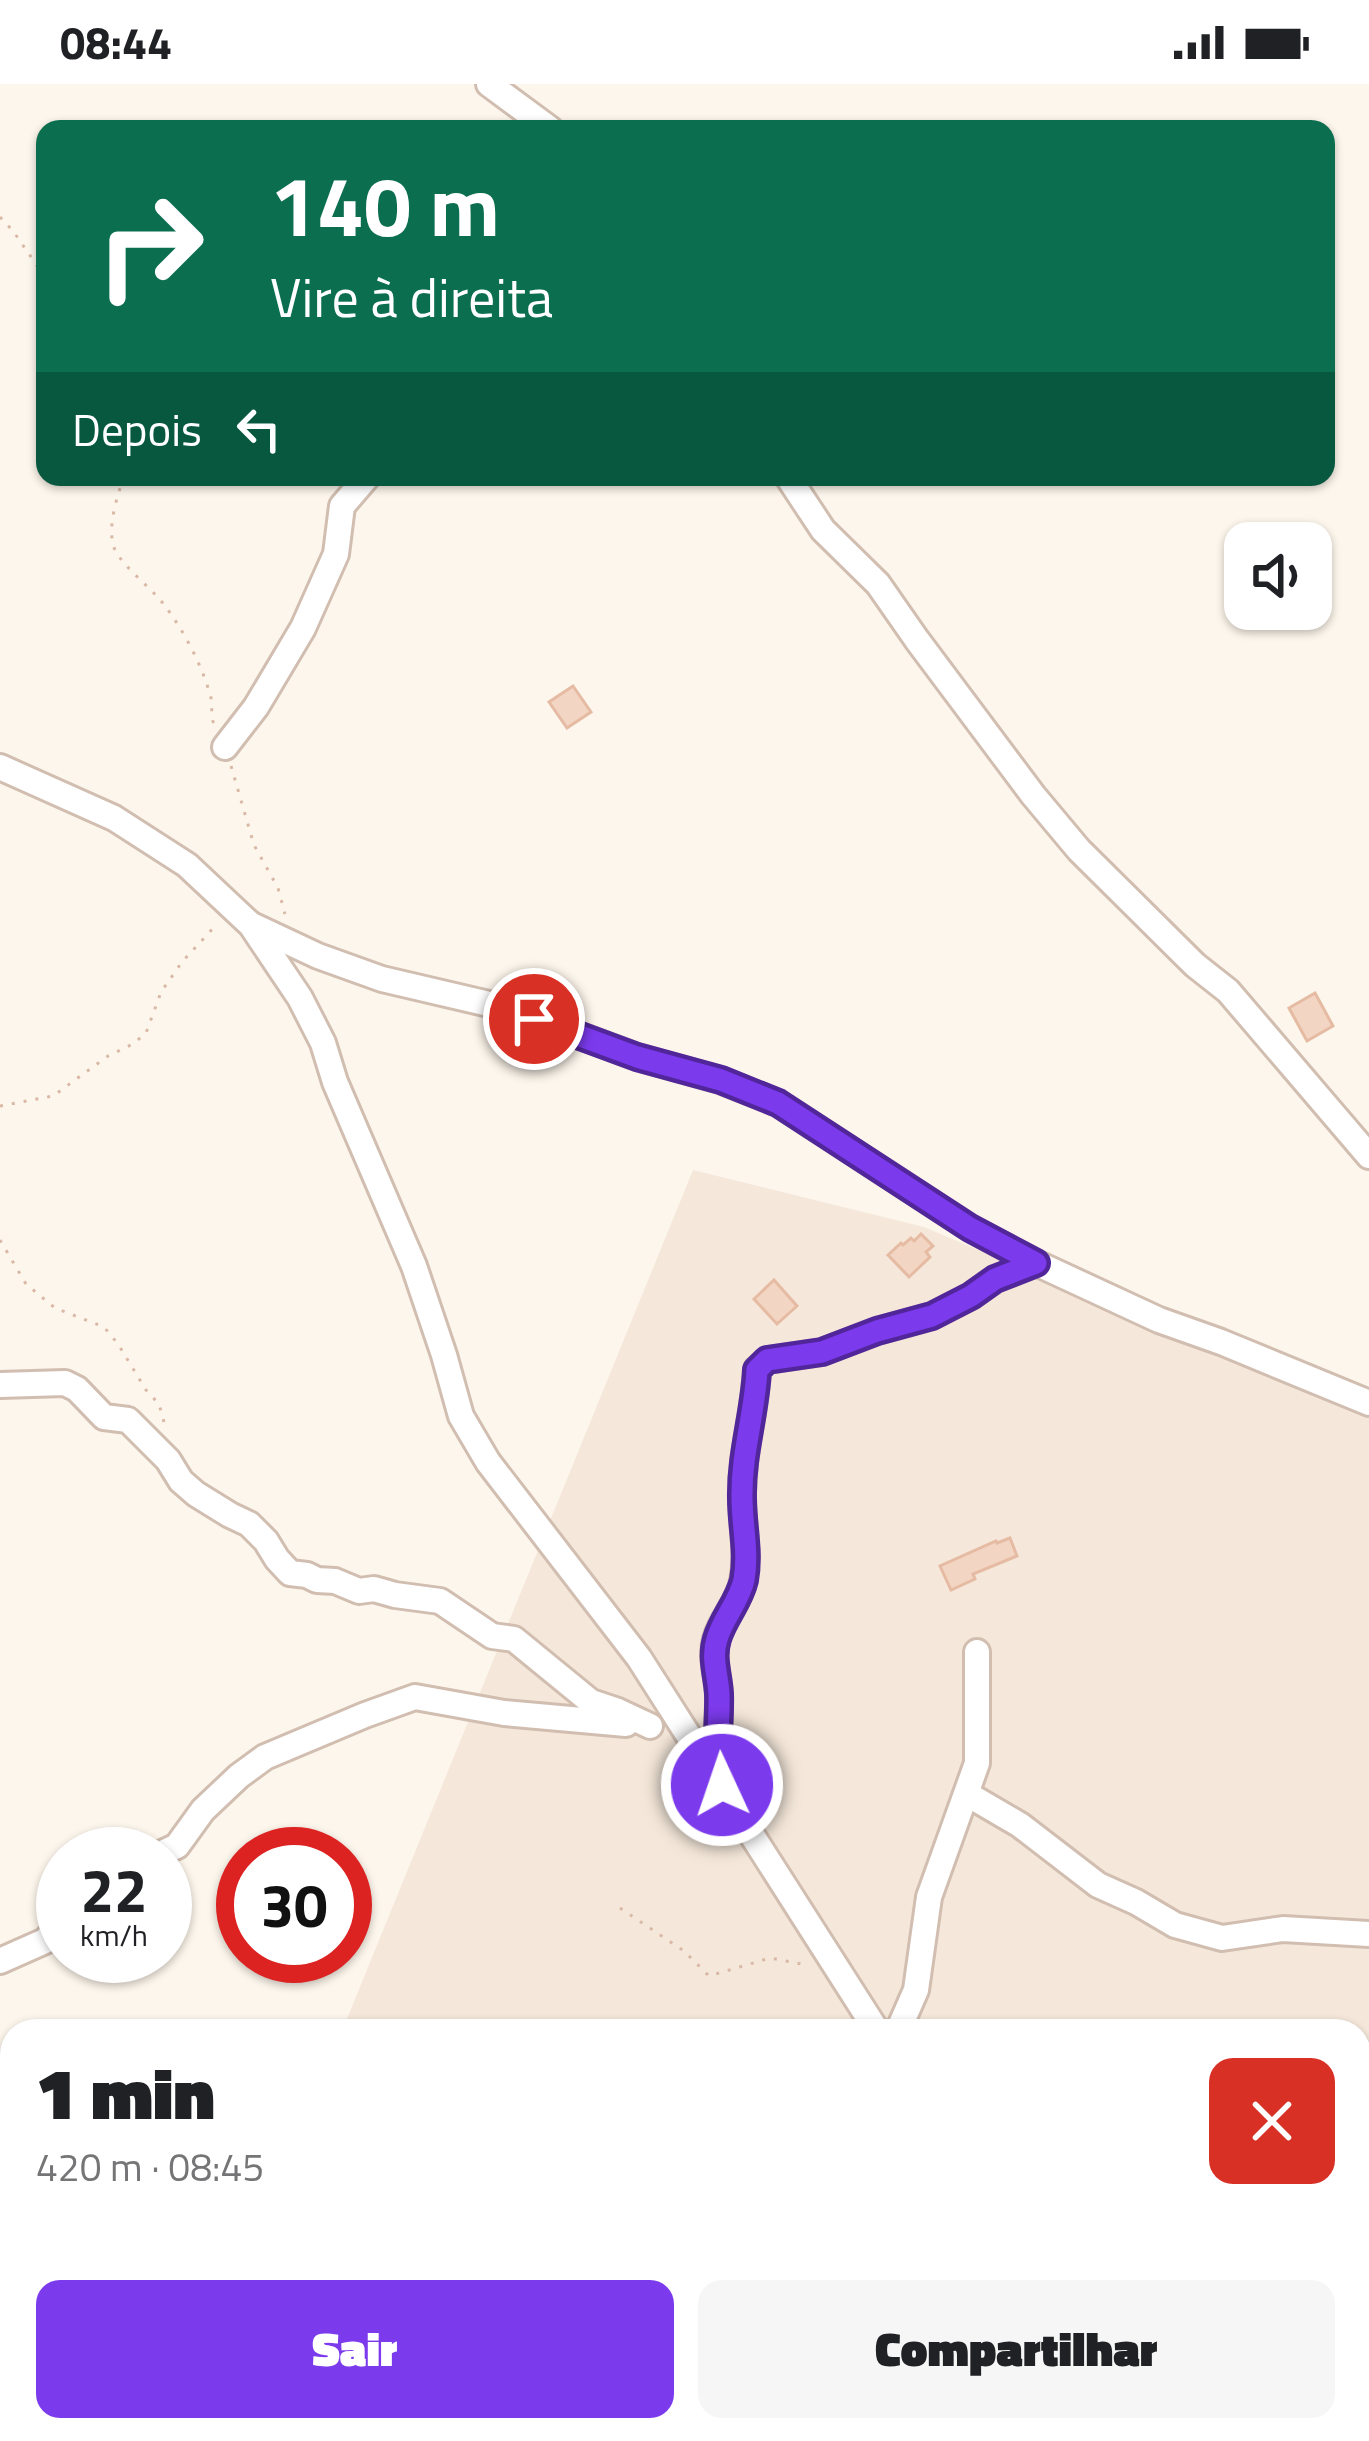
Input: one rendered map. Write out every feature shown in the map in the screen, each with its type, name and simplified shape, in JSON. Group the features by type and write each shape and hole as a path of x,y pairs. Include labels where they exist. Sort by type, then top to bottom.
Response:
{"street":[{"path":"489,84 538,120"},
{"path":"225,747 256,707 303,628 336,554 342,506 359,486"},
{"path":"794,486 823,530 878,584 1079,850 1195,965 1228,991 1369,1156"},
{"path":"0,767 114,818 188,865 250,925 300,998 323,1042 335,1082 414,1266 461,1416 488,1462 639,1658 869,2019"},
{"path":"250,925 382,980 506,1008 778,1103 970,1228 1036,1263 1159,1320 1369,1403"},
{"path":"722,1785 714,1658 717,1638 744,1580 743,1475 757,1370 767,1360 822,1352 932,1316 995,1279 1036,1263"},
{"path":"0,1385 65,1383 104,1417 128,1420 168,1460 181,1481 230,1516 249,1523 290,1573 335,1581 359,1591 374,1588 440,1600 492,1636 514,1639 591,1702 676,1736 690,1737 719,1723"},
{"path":"903,2019 916,1990 929,1897 976,1763 977,1652"},
{"path":"190,1827 202,1810 266,1757 415,1697 504,1713 650,1726"},
{"path":"968,1794 1020,1826 1098,1885 1174,1925 1222,1937 1283,1929 1369,1934"},
{"path":"0,1961 36,1945"}],"path":[{"path":"0,218 36,264"},
{"path":"121,486 112,532 114,549 165,605 182,632 212,702 210,718 225,747 254,845 278,888 294,945"},
{"path":"0,1106 53,1096 146,1033 161,992 218,923 223,898"},
{"path":"0,1240 26,1284 56,1308 104,1327 118,1344 159,1404 168,1460"},
{"path":"620,1908 684,1951 709,1976 770,1958 839,1971"}],"shaded area":[{"path":"693,1170 924,1227 1369,1415 1369,2019 347,2019 362,1983 372,1983 372,1957"}],"building":[{"path":"573,686 591,712 567,728 549,702"},
{"path":"1315,993 1333,1026 1307,1041 1289,1008"},
{"path":"921,1234 933,1246 926,1252 930,1257 909,1277 888,1255"},
{"path":"774,1280 797,1306 777,1324 754,1299"},
{"path":"1010,1538 1017,1556 973,1574 975,1579 951,1590 940,1566"}],"route":[{"path":"534,1019 778,1103 970,1228 1036,1263 995,1279 932,1316 822,1352 767,1360 757,1370 742,1498 747,1544 744,1580 717,1638 714,1658 719,1688 717,1769 722,1785"}]}
